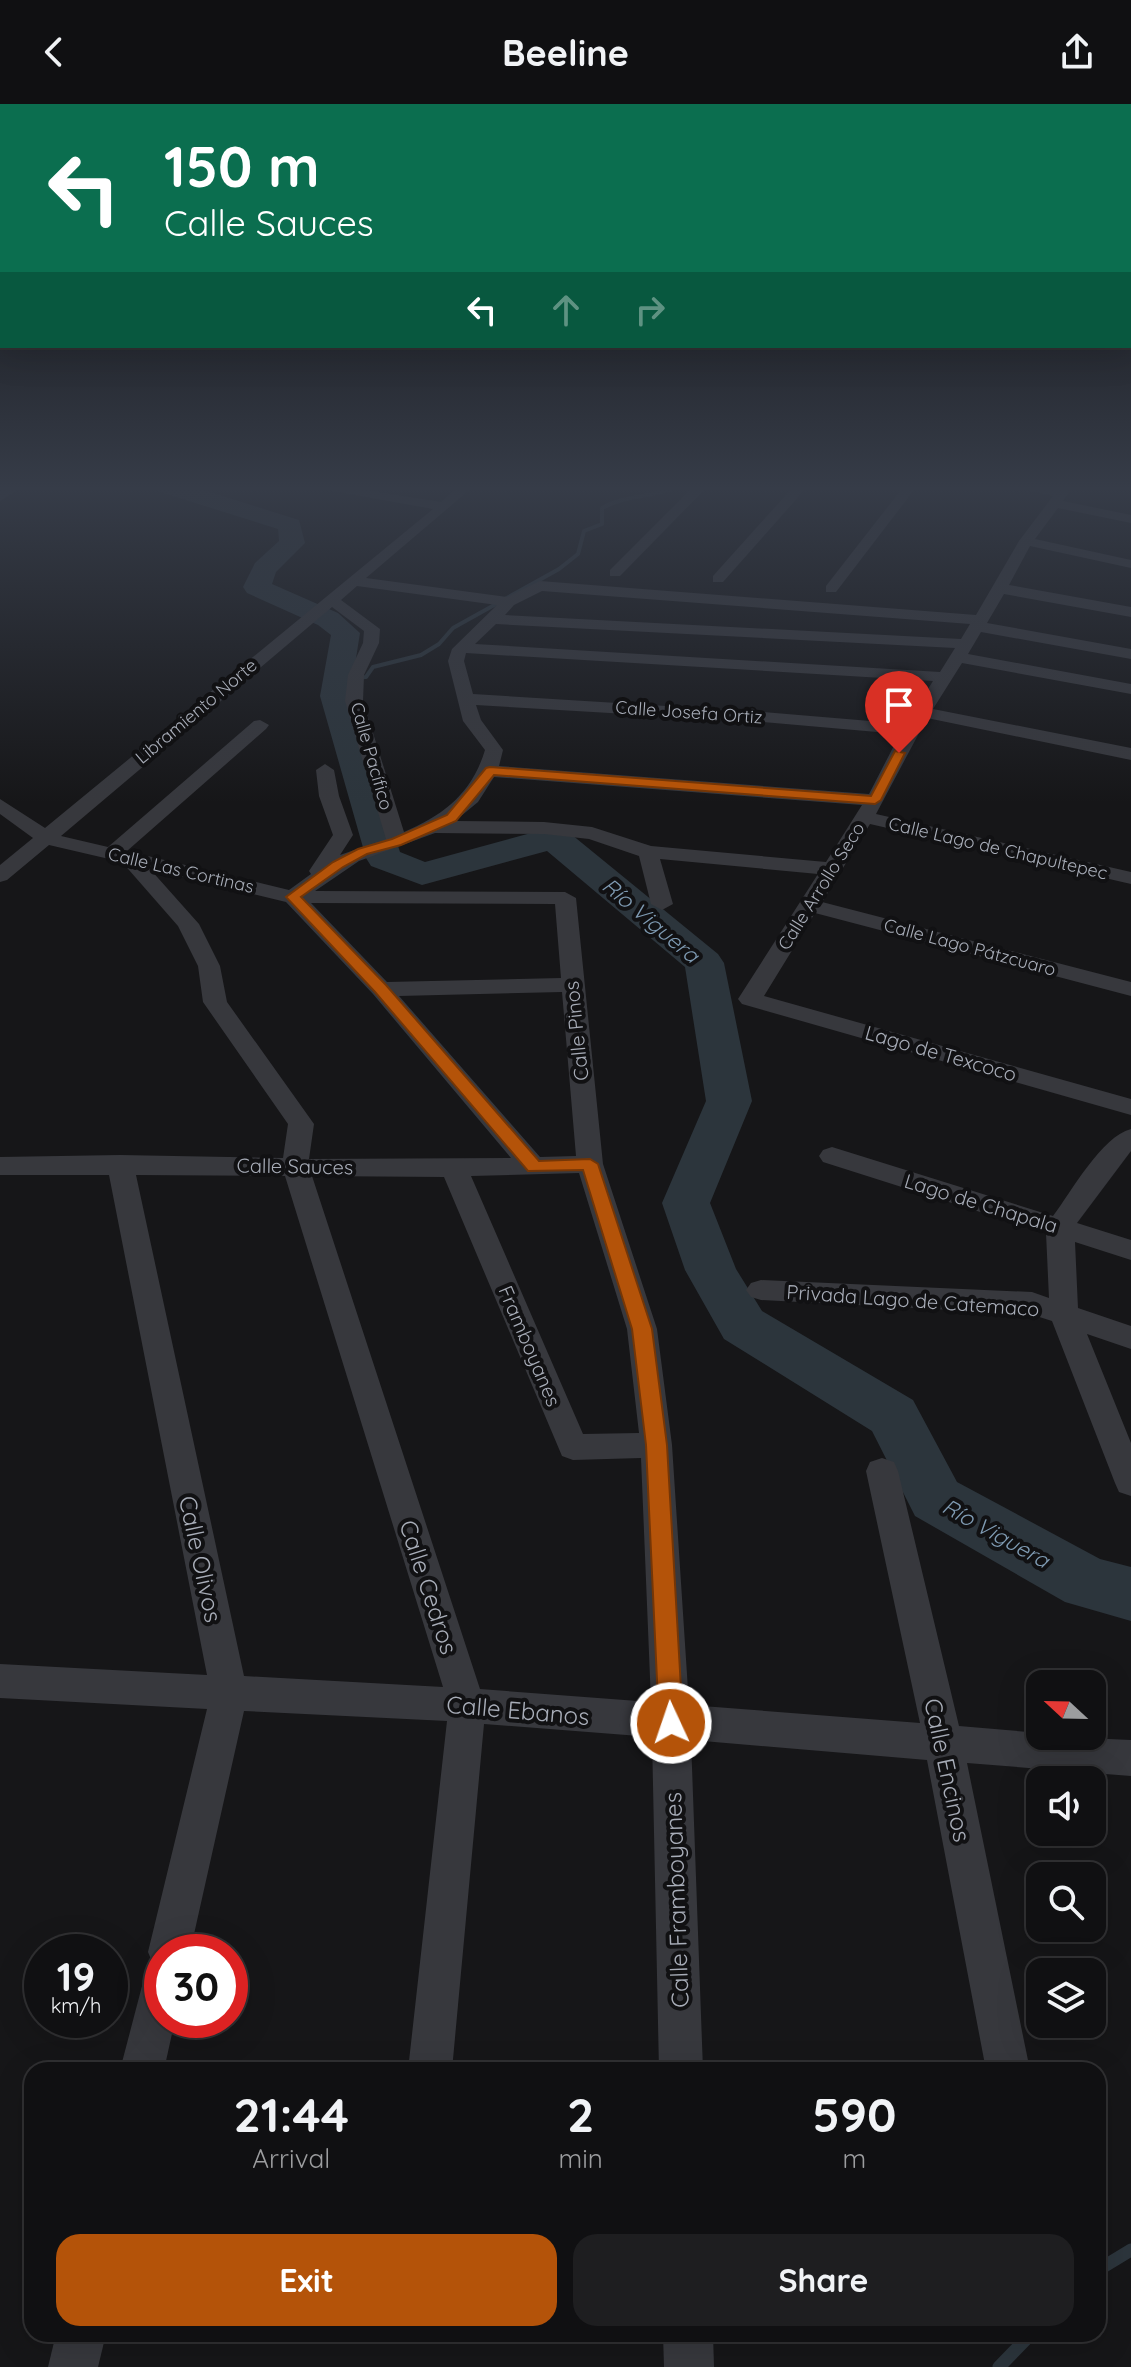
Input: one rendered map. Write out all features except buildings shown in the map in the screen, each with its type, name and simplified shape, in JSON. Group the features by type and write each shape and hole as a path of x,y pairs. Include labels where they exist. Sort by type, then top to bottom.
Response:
{"street":[{"name":"Libramiento Norte","path":"0,876 339,592"},
{"path":"413,592 498,606 962,650 1131,689"},
{"path":"528,592 498,606 462,648 456,661 472,721 494,750 490,771 452,818 397,842 362,852 293,897 381,989 534,1167"},
{"path":"653,592 1131,612"},
{"name":"Calle Arrollo Seco","path":"750,999 870,809 911,730 946,677 994,592"},
{"name":"Calle Pacífico","path":"326,603 353,613 372,629 371,643 356,678 354,701 397,842"},
{"path":"984,608 1131,654"},
{"path":"462,648 946,677"},
{"name":"Calle Josefa Ortiz","path":"467,699 763,717 911,730"},
{"path":"924,712 1131,754"},
{"path":"260,725 120,856 188,924 209,966 215,1002 301,1124 295,1165"},
{"path":"313,882 343,835 329,796 325,770"},
{"name":"Calle Lago de Chapultepec","path":"490,771 870,809 1131,878"},
{"name":"Calle Las Cortinas","path":"0,805 45,838 293,897 565,898"},
{"path":"432,827 556,829 592,833 648,852 831,869"},
{"path":"648,852 662,904"},
{"name":"Calle Pinos","path":"565,898 590,1164"},
{"name":"Calle Lago Pátzcuaro","path":"809,905 1131,989"},
{"path":"381,989 571,985"},
{"name":"Lago de Texcoco","path":"750,999 1131,1107"},
{"path":"1131,1137 1113,1153 1060,1227 1064,1314 1131,1483"},
{"name":"Lago de Chapala","path":"832,1156 1131,1250"},
{"name":"Calle Sauces","path":"0,1166 120,1164 454,1168 590,1164"},
{"name":"Calle Olivos","path":"120,1164 229,1693 173,1934"},
{"name":"Calle Framboyanes","path":"590,1164 642,1329 656,1445 671,1723 681,2062"},
{"name":"Calle Cedros","path":"295,1165 467,1705 431,2062"},
{"name":"Framboyanes","path":"454,1168 573,1447 656,1445"},
{"name":"Privada Lago de Catemaco","path":"761,1290 1032,1303 1131,1338"},
{"name":"Calle Encinos","path":"882,1471 943,1741 1006,2062"},
{"name":"Calle Ebanos","path":"0,1681 467,1705 1131,1758"},
{"path":"144,2062 149,2038"},
{"path":"73,2367 79,2342"},
{"path":"688,2342 689,2367"}],"waterway":[{"name":"Río Viguera","path":"267,592 328,619 346,633 335,696 384,858 422,874 553,838 704,963 729,1101 686,1203 711,1270 743,1325 893,1416 936,1499 1087,1583 1131,1594"},
{"path":"340,679 366,677 373,667 421,655 439,644 453,628 518,592"},
{"path":"1106,2265 1131,2250"},
{"path":"999,2367 1023,2342"}],"route":[{"path":"671,1723 656,1445 642,1329 590,1164 534,1167 381,989 293,897 362,852 397,842 452,818 490,771 875,800 899,753"}]}
